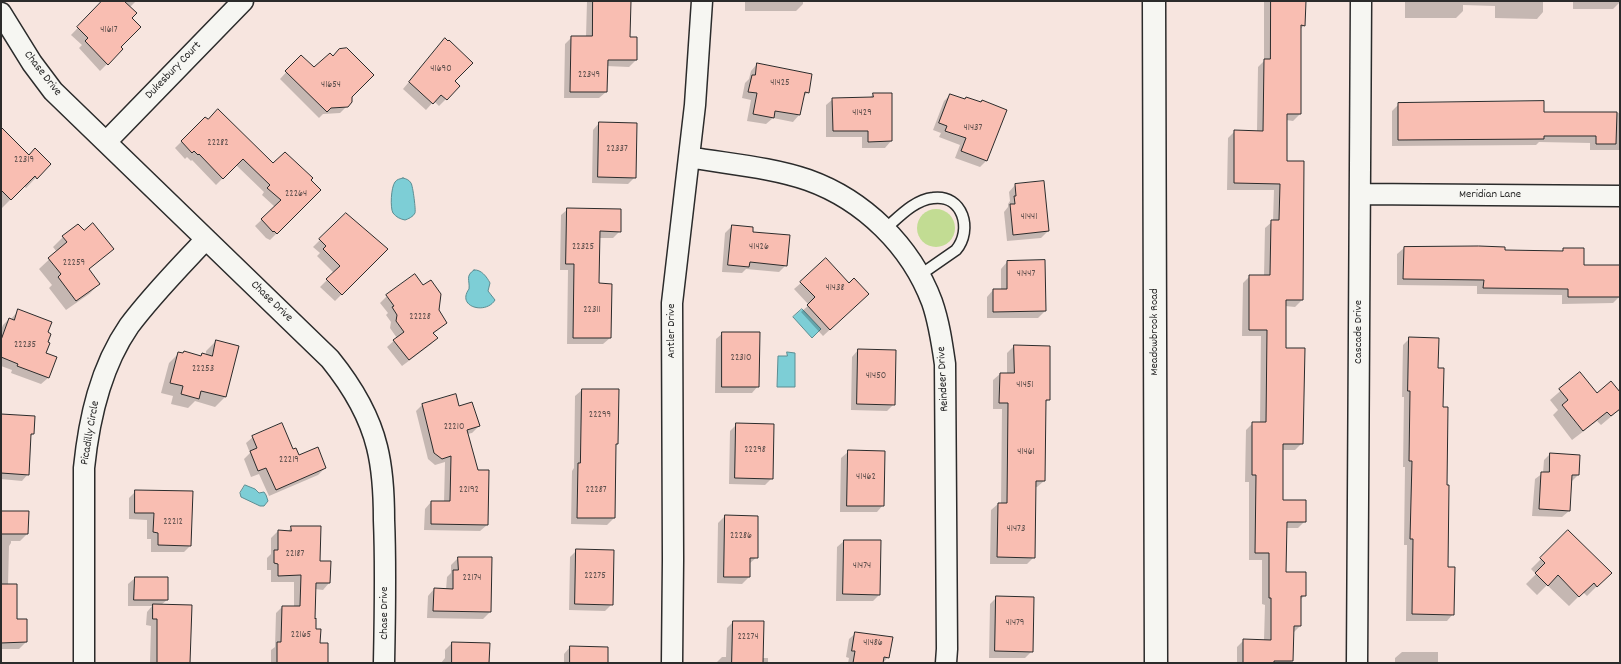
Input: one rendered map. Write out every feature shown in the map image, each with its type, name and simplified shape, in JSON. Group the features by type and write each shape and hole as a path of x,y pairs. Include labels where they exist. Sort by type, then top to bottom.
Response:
{"street":[{"name":"Dukesbury Court","path":"106,142 243,1"},
{"name":"Antler Drive","path":"672,663 672,302 696,105 702,1"},
{"name":"Meadowbrook Road","path":"1154,1 1156,663"},
{"name":"Cascade Drive","path":"1357,663 1361,1"},
{"name":"Chase Drive","path":"1,12 32,63 53,91 330,359 344,377 366,415 377,447 383,490 385,542 384,663"},
{"name":"Reindeer Drive","path":"689,157 773,171 808,180 826,188 847,199 871,215 902,250 920,275 937,319 945,364 946,663"},
{"name":"Meridian Lane","path":"1360,194 1620,196"},
{"name":"Picadilly Circle","path":"84,663 84,468 87,439 98,393 110,362 129,327 158,292 206,239"}],"lane":[{"path":"884,229 914,205 924,200 944,198 960,208 964,220 964,232 961,244 956,250 920,275"}],"green space":[{"path":"932,209 940,209 950,214 954,221 954,235 950,242 940,247 932,247 922,242 920,239 917,232 917,224 922,214 925,212"}],"water":[{"path":"403,178 411,183 415,208 415,213 410,218 405,220 395,216 392,210 391,202 395,182"},
{"path":"474,270 481,272 490,283 488,291 495,300 491,305 479,308 474,307 466,300 466,295 469,289 469,276"},
{"path":"802,309 821,329 812,338 793,317"},
{"path":"787,352 795,353 795,387 777,387 778,356 787,356"},
{"path":"245,485 255,489 259,493 264,492 268,501 264,506 260,506 241,497 240,493"}],"building":[{"path":"102,1 124,1 137,13 132,18 141,27 121,47 123,49 108,65 85,41 88,38 77,27"},
{"path":"593,1 631,1 630,37 637,37 637,60 608,60 607,92 570,92 571,36 592,36"},
{"path":"1271,1 1306,1 1305,26 1301,25 1301,114 1287,114 1287,161 1304,161 1303,300 1286,300 1286,348 1305,348 1303,444 1283,444 1283,500 1306,500 1306,522 1287,522 1286,572 1306,572 1306,596 1301,596 1301,626 1294,626 1293,661 1274,661 1274,663 1243,663 1243,639 1271,640 1269,553 1255,553 1256,475 1252,475 1252,422 1266,422 1267,330 1249,330 1249,275 1270,275 1271,220 1279,220 1280,184 1234,183 1234,130 1263,131 1264,59 1270,59"},
{"path":"445,38 473,63 455,81 460,86 447,100 441,95 433,104 409,82"},
{"path":"347,48 374,75 352,97 352,102 348,107 331,108 327,112 285,71 301,55 314,67 330,53 333,56 339,49"},
{"path":"757,63 812,74 809,93 805,92 800,115 775,111 774,118 753,114 757,93 748,92 752,75 755,75"},
{"path":"873,93 892,93 892,141 868,142 868,131 833,131 832,98 873,97"},
{"path":"950,94 981,102 982,100 1007,110 987,161 961,151 966,138 945,131 947,126 939,123"},
{"path":"1544,101 1544,112 1617,112 1616,144 1596,144 1596,136 1544,136 1544,139 1398,140 1398,103"},
{"path":"218,109 273,163 285,152 313,178 311,180 321,190 277,234 274,231 273,232 261,219 281,200 267,188 270,185 243,159 223,179 199,154 198,155 194,151 192,153 181,141 205,117 208,119"},
{"path":"599,122 637,123 636,178 598,177"},
{"path":"1,127 29,155 35,148 51,164 37,179 35,176 11,200 1,190"},
{"path":"1044,181 1049,231 1013,235 1010,204 1015,204 1015,184"},
{"path":"567,208 621,209 621,232 600,231 599,283 612,284 611,338 573,338 574,264 566,264"},
{"path":"346,213 388,249 342,295 326,279 340,266 323,249 326,246 319,239"},
{"path":"93,223 114,249 89,269 100,284 76,301 58,277 61,274 48,258 67,242 62,236 78,224 84,230"},
{"path":"732,225 753,227 753,232 790,235 787,266 750,262 749,267 728,265"},
{"path":"1404,247 1505,247 1505,250 1563,251 1563,248 1584,248 1584,265 1620,265 1620,297 1568,297 1568,289 1483,288 1484,280 1403,279"},
{"path":"826,258 849,283 854,278 869,294 830,330 807,305 815,297 800,282"},
{"path":"1045,260 1046,311 993,312 993,289 1007,289 1007,261"},
{"path":"415,274 423,285 431,280 441,294 439,310 447,323 433,333 438,338 409,360 393,340 404,332 396,321 397,315 392,307 394,306 386,295"},
{"path":"18,309 52,322 48,332 51,334 48,342 50,343 46,353 57,357 49,378 17,366 18,364 1,357 1,340 9,318 14,320"},
{"path":"722,332 760,332 759,387 722,387"},
{"path":"1409,337 1439,338 1438,368 1444,368 1443,407 1448,407 1448,567 1455,567 1454,615 1412,614 1413,539 1410,539 1412,461 1409,461"},
{"path":"216,340 239,346 226,397 201,391 199,399 181,394 183,386 170,383 178,352 183,353 184,351 201,356 202,353 212,356"},
{"path":"1014,345 1050,346 1050,400 1046,400 1045,481 1036,481 1035,558 997,557 998,503 1007,503 1008,403 999,403 1000,373 1014,373"},
{"path":"858,349 896,350 895,405 857,404"},
{"path":"1580,372 1597,393 1611,381 1620,392 1620,409 1611,416 1607,412 1583,431 1562,405 1568,400 1559,389"},
{"path":"582,389 619,389 618,444 616,444 615,518 577,518"},
{"path":"456,394 459,406 472,402 480,426 467,430 478,470 489,470 488,525 431,524 431,501 450,501 451,456 442,459 434,453 422,404"},
{"path":"1,414 35,416 34,434 31,434 29,475 1,473"},
{"path":"282,423 293,449 296,448 299,455 318,447 326,468 276,490 266,468 258,471 250,451 257,448 252,436"},
{"path":"736,423 774,424 773,479 735,478"},
{"path":"848,450 885,451 884,506 847,506"},
{"path":"1550,453 1580,455 1579,475 1572,475 1570,511 1539,509 1541,472 1549,472"},
{"path":"135,490 193,491 191,546 158,545 158,533 153,532 154,513 135,513"},
{"path":"1,511 29,511 28,534 1,534"},
{"path":"725,515 758,516 758,558 750,558 750,577 724,577"},
{"path":"291,526 321,526 320,561 331,561 330,583 316,583 316,629 321,629 320,643 328,643 328,663 277,663 277,642 281,642 282,606 300,606 301,575 278,576 278,564 274,563 274,550 278,550 278,530 291,531"},
{"path":"1568,530 1612,573 1597,587 1594,583 1579,597 1558,575 1548,586 1535,573 1545,563 1540,558"},
{"path":"844,540 881,540 880,595 843,594"},
{"path":"576,549 614,550 613,605 575,604"},
{"path":"458,557 492,557 491,612 433,611 434,588 453,589 453,570 458,570"},
{"path":"135,577 168,577 168,600 134,600"},
{"path":"1,584 17,584 17,619 27,619 27,642 1,643"},
{"path":"996,596 1034,597 1033,652 995,651"},
{"path":"153,604 192,605 190,663 157,663 157,619 153,619"},
{"path":"733,621 764,621 763,663 732,663"},
{"path":"855,632 893,637 889,658 884,657 883,663 853,663 855,651 852,651"},
{"path":"452,642 490,643 489,663 452,663"},
{"path":"570,646 608,647 608,663 570,663"}]}
